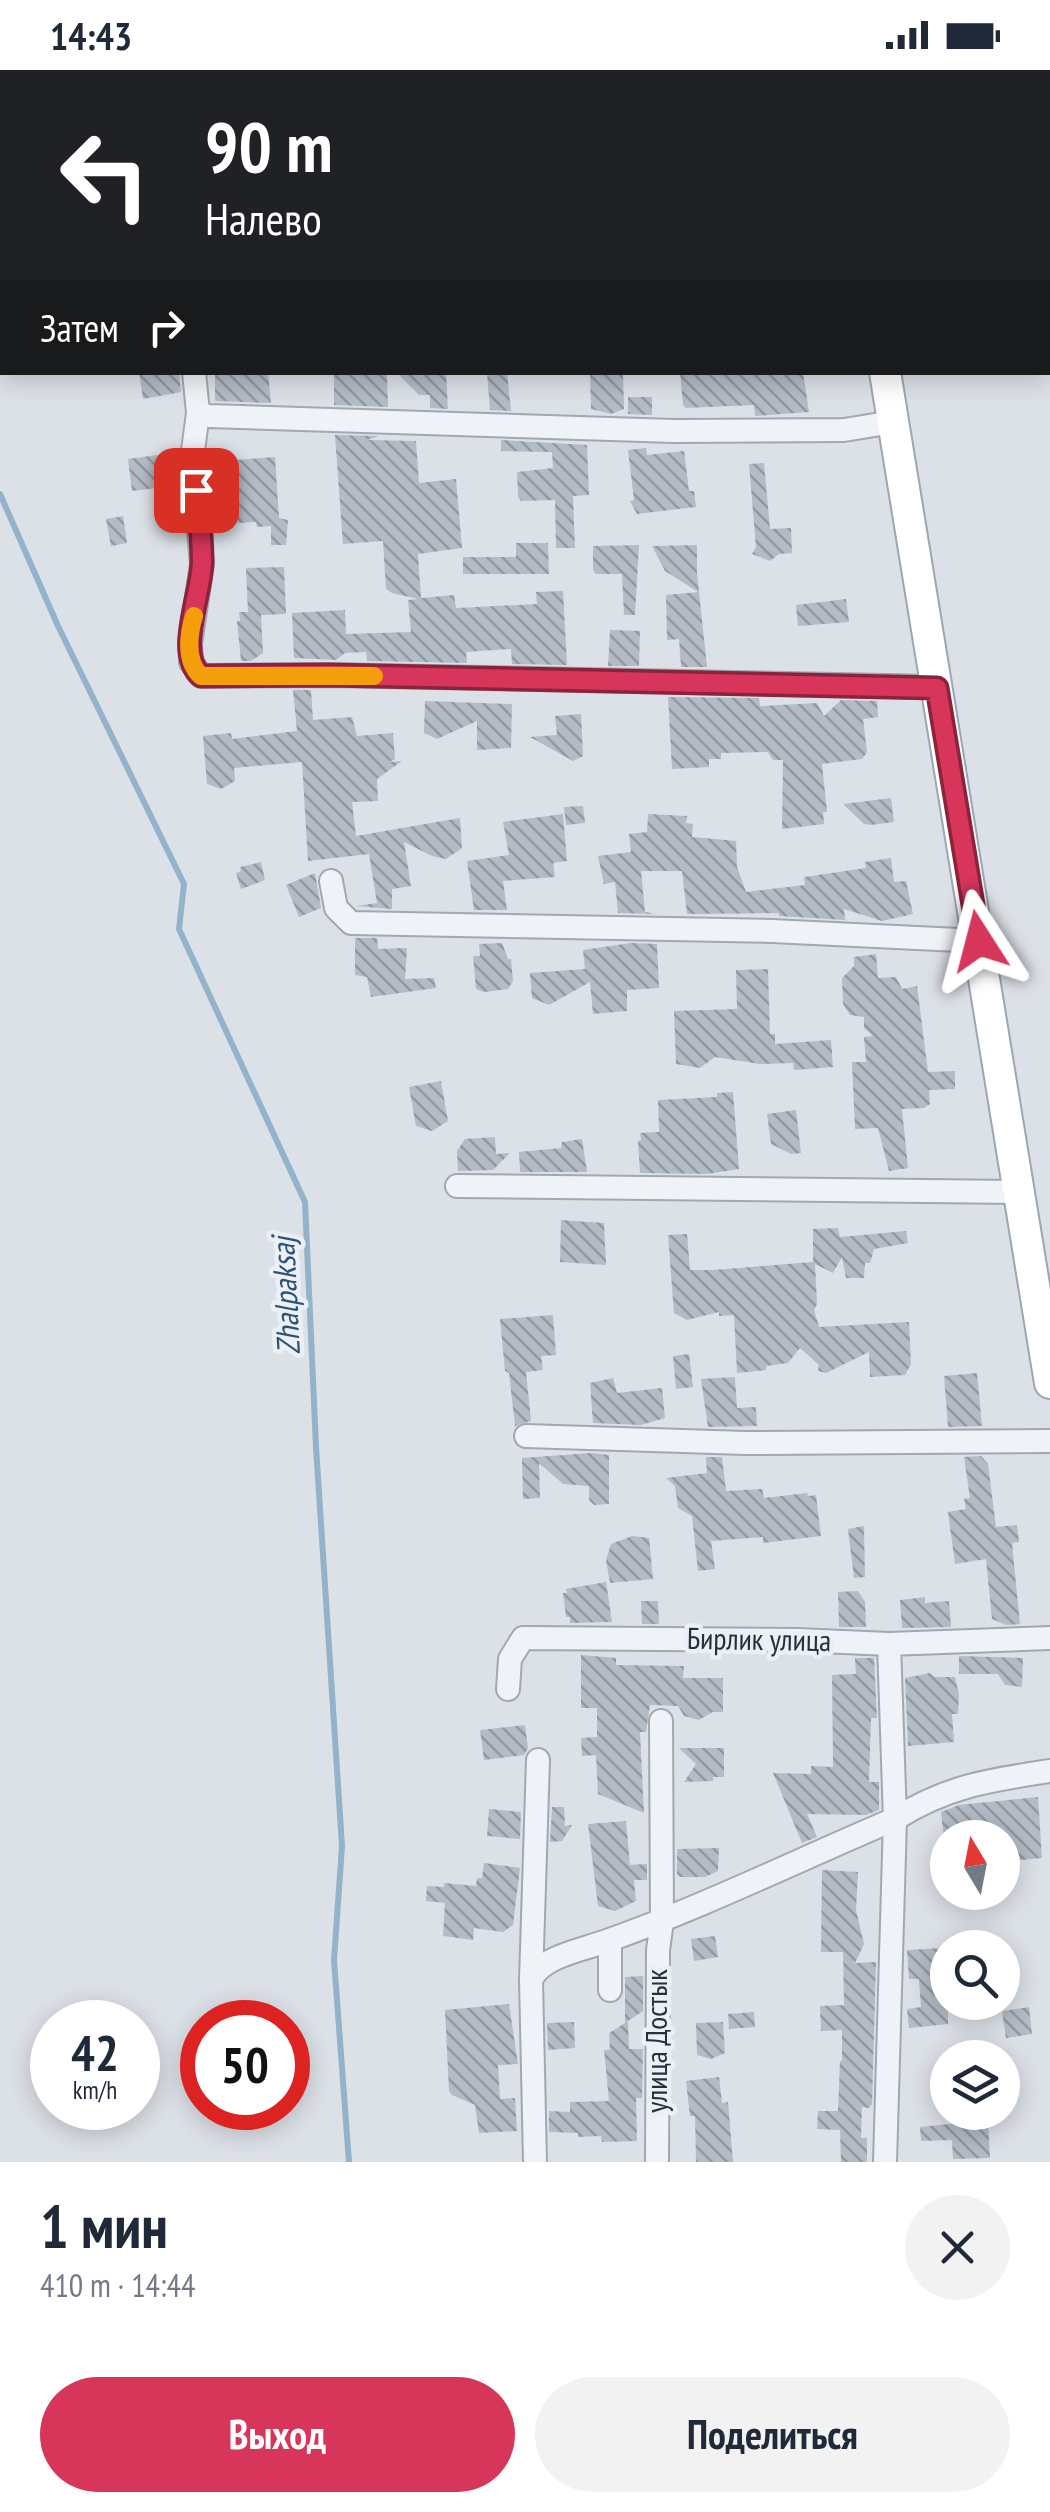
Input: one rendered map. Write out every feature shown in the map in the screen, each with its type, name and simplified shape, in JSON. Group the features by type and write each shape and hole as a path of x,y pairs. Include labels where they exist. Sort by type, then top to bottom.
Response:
{"main road":[{"path":"885,375 1050,1382"}],"street":[{"path":"194,375 198,412 192,458 202,564 190,644 191,662 201,676 329,675 937,688"},
{"path":"198,412 210,416 674,431 844,430 893,422"},
{"path":"331,880 336,908 351,923 772,931 979,941"},
{"path":"457,1186 1021,1192"},
{"path":"526,1436 745,1443 1050,1441"},
{"name":"Бирлик улица","path":"508,1689 510,1659 524,1638 888,1644 1050,1638"},
{"path":"885,2162 894,1818 888,1644"},
{"name":"улица Достык","path":"656,2162 658,1950 662,1921 661,1721"},
{"path":"535,2162 531,1980 534,1791 538,1760"},
{"path":"531,1980 545,1964 662,1921 894,1818 926,1799 955,1788 1050,1771"},
{"path":"610,1940 610,1990"}],"building":[{"path":"139,375 179,375 181,392 143,399"},
{"path":"215,375 268,375 271,403 215,401"},
{"path":"334,375 387,375 388,407 334,405"},
{"path":"399,375 446,375 448,409 430,408 430,395 419,395"},
{"path":"487,375 507,375 511,411 490,410"},
{"path":"590,375 623,375 624,409 611,414 591,409"},
{"path":"680,375 803,375 809,412 755,416 754,405 683,405"},
{"path":"628,397 652,397 652,415 628,414"},
{"path":"335,435 416,441 419,483 456,479 462,548 418,554 421,598 454,595 456,608 537,604 536,592 563,591 567,665 512,664 511,649 466,652 467,663 367,661 366,652 345,653 336,660 294,658 292,613 345,610 346,634 411,632 408,600 418,599 386,589 383,541 343,544"},
{"path":"501,440 587,445 589,495 573,496 575,548 556,548 555,500 521,501 518,496 517,472 553,468 552,452 501,451"},
{"path":"646,448 647,455 684,451 689,491 694,491 696,507 637,514 630,501 634,500 628,450"},
{"path":"165,454 169,484 179,483 181,503 167,504 165,487 132,491 128,459"},
{"path":"275,457 279,518 288,520 286,545 271,545 271,526 238,523 235,460"},
{"path":"764,463 770,529 791,528 792,553 779,554 770,561 752,554 756,547 749,464"},
{"path":"123,516 127,543 111,546 106,519"},
{"path":"516,543 548,543 549,574 463,574 463,557 516,557"},
{"path":"639,545 635,615 624,615 622,574 596,574 593,546"},
{"path":"697,545 707,667 681,667 679,639 667,640 666,595 698,592 665,571 652,546"},
{"path":"284,567 286,614 261,615 263,653 251,661 241,661 237,621 239,612 248,612 246,568"},
{"path":"846,599 849,622 798,626 796,605"},
{"path":"610,630 640,631 639,666 608,666"},
{"path":"293,690 311,690 313,720 352,717 357,736 393,733 395,759 389,762 402,761 377,779 378,801 352,802 356,836 460,818 462,848 446,859 404,842 411,886 392,889 392,909 356,906 377,903 369,854 308,861 302,762 234,768 235,781 221,789 207,784 203,736 231,733 232,739 297,731"},
{"path":"668,697 759,698 760,706 817,703 824,716 841,700 877,701 878,717 863,719 867,752 862,759 822,764 827,812 823,812 824,824 782,829 783,760 773,760 768,752 721,753 721,759 709,759 709,767 672,769"},
{"path":"425,701 512,704 511,748 477,750 477,721 437,739 424,733"},
{"path":"581,714 583,756 573,761 530,737 557,735 555,716"},
{"path":"891,798 894,822 871,825 864,824 843,804"},
{"path":"583,806 585,823 566,825 564,807"},
{"path":"563,814 567,861 553,863 555,877 503,881 507,910 474,910 467,861 509,855 503,822"},
{"path":"648,814 687,816 686,823 693,824 692,837 736,841 737,867 746,892 805,885 804,877 866,868 865,862 891,858 894,882 906,881 913,914 882,921 844,909 845,920 779,913 687,914 682,871 641,871 645,912 656,914 618,913 615,882 604,884 598,856 631,852 629,834 647,832"},
{"path":"261,862 265,880 241,889 236,873 241,871 240,867"},
{"path":"315,873 321,908 299,917 286,885"},
{"path":"355,938 377,938 378,949 407,948 405,979 434,978 436,988 371,997 367,977 355,975"},
{"path":"502,943 511,959 513,981 508,989 476,989 473,956 480,956 479,944"},
{"path":"631,943 657,944 659,988 627,990 627,1011 593,1014 590,982 549,1005 532,998 530,973 585,969 583,950"},
{"path":"876,954 878,978 896,977 902,989 917,986 928,1072 955,1071 955,1089 929,1090 930,1104 902,1109 908,1168 889,1171 878,1128 855,1129 852,1062 866,1062 864,1037 873,1036 864,1028 864,1017 850,1015 843,1004 842,978 854,966 854,957"},
{"path":"768,969 770,1034 775,1034 775,1044 831,1040 833,1067 794,1070 793,1063 760,1064 715,1057 700,1068 676,1064 674,1011 737,1009 736,970"},
{"path":"441,1081 448,1121 432,1131 416,1126 409,1087"},
{"path":"733,1092 739,1169 707,1174 640,1173 638,1141 640,1133 659,1132 658,1100 717,1097 717,1093"},
{"path":"796,1110 801,1153 791,1154 771,1144 767,1114"},
{"path":"495,1137 496,1154 510,1153 493,1170 458,1171 457,1151 465,1139"},
{"path":"582,1139 587,1172 520,1172 519,1152 561,1148 562,1142"},
{"path":"561,1220 604,1223 606,1265 560,1262"},
{"path":"838,1228 840,1237 906,1231 908,1243 874,1249 870,1263 865,1263 864,1278 846,1278 842,1257 833,1273 815,1264 814,1310 819,1327 909,1322 911,1364 905,1375 870,1377 869,1352 826,1373 818,1371 819,1365 800,1348 788,1363 737,1373 734,1315 719,1316 719,1312 687,1320 674,1313 668,1235 687,1234 690,1270 713,1270 813,1262 813,1229"},
{"path":"553,1315 556,1355 541,1356 543,1370 526,1372 531,1421 515,1426 500,1319"},
{"path":"689,1354 693,1387 676,1389 673,1356"},
{"path":"977,1373 982,1426 948,1427 944,1376"},
{"path":"735,1377 737,1408 756,1407 757,1426 708,1427 701,1379"},
{"path":"613,1378 617,1393 662,1388 665,1418 641,1425 593,1423 590,1383"},
{"path":"609,1455 609,1504 594,1505 589,1500 589,1486 563,1484 539,1463 540,1498 523,1499 522,1458"},
{"path":"981,1456 988,1464 996,1527 1017,1525 1019,1542 1012,1543 1020,1624 1006,1625 992,1619 986,1559 955,1564 948,1512 966,1509 964,1499 970,1498 964,1457"},
{"path":"706,1457 722,1457 726,1491 762,1489 764,1498 816,1495 821,1536 763,1543 763,1537 711,1541 715,1569 698,1571 692,1516 678,1508 675,1486 666,1478 707,1473"},
{"path":"864,1526 865,1577 854,1578 848,1529"},
{"path":"632,1536 649,1538 653,1579 610,1583 606,1560 611,1544"},
{"path":"606,1582 612,1622 570,1623 563,1593 567,1593 566,1589"},
{"path":"858,1591 865,1602 866,1627 839,1627 838,1592"},
{"path":"925,1597 925,1603 949,1601 951,1627 902,1628 900,1600"},
{"path":"641,1601 658,1601 659,1624 642,1624"},
{"path":"581,1655 616,1658 616,1665 684,1666 683,1678 723,1678 723,1712 713,1712 699,1720 684,1716 678,1706 650,1705 646,1732 640,1732 644,1813 598,1794 596,1755 582,1756 581,1738 597,1737 597,1708 581,1708"},
{"path":"959,1656 1023,1658 1022,1687 1005,1685 998,1674 959,1674"},
{"path":"855,1658 874,1658 877,1718 871,1718 869,1782 879,1782 879,1810 866,1815 807,1814 817,1837 802,1843 773,1773 811,1774 811,1766 833,1767 832,1675 856,1674"},
{"path":"930,1673 934,1677 955,1677 959,1695 958,1714 952,1714 954,1742 908,1746 905,1678"},
{"path":"525,1725 528,1748 524,1755 484,1760 480,1730"},
{"path":"679,1748 724,1748 724,1777 684,1782 696,1764"},
{"path":"1038,1797 1042,1858 1020,1860 1020,1820 942,1820 941,1812 959,1805"},
{"path":"552,1807 564,1807 565,1826 572,1825 562,1841 550,1842"},
{"path":"489,1809 521,1812 520,1839 487,1836"},
{"path":"626,1821 630,1865 647,1864 647,1880 634,1880 636,1901 615,1911 598,1906 588,1824"},
{"path":"719,1848 718,1871 705,1877 677,1874 677,1849"},
{"path":"484,1863 520,1868 513,1925 503,1932 474,1928 473,1940 443,1936 445,1903 426,1901 427,1886 476,1886 477,1878 482,1878"},
{"path":"822,1870 858,1872 856,1910 864,1944 855,1963 876,1962 872,2104 862,2107 861,2138 867,2138 867,2162 841,2162 840,2130 817,2129 818,2111 838,2111 842,2061 842,2030 821,2031 820,2006 844,2005 843,1952 821,1952"},
{"path":"715,1936 718,1957 694,1961 691,1939"},
{"path":"930,1949 930,2020 948,2020 948,2024 909,2028 907,2009 921,2007 919,1979 909,1979 907,1950"},
{"path":"643,1976 643,2011 625,2023 625,1977"},
{"path":"509,2004 518,2064 498,2065 500,2099 515,2098 517,2131 479,2133 475,2105 449,2091 445,2010"},
{"path":"1029,2007 1032,2034 1006,2038 1003,2020 1020,2020 1020,2008"},
{"path":"754,2012 755,2027 729,2029 728,2014"},
{"path":"628,2021 629,2049 643,2049 642,2098 636,2098 637,2141 602,2142 601,2136 549,2132 549,2111 570,2112 570,2102 609,2101 604,2050 610,2050 609,2033"},
{"path":"574,2022 575,2048 548,2050 547,2023"},
{"path":"723,2022 725,2053 711,2059 697,2055 696,2023"},
{"path":"719,2077 722,2103 728,2102 733,2162 696,2162 695,2116 690,2116 686,2081"},
{"path":"920,2127 989,2130 990,2158 953,2159 952,2140 921,2141"}],"waterway":[{"name":"Zhalpaksaj","path":"0,494 58,626 184,884 179,929 305,1202 316,1447 342,1846 334,1960 349,2162"}],"slow traffic":[{"path":"194,616 191,662 201,676 374,676"}],"route":[{"path":"196,490 202,564 190,644 191,662 201,676 329,675 937,688 979,941"}]}
